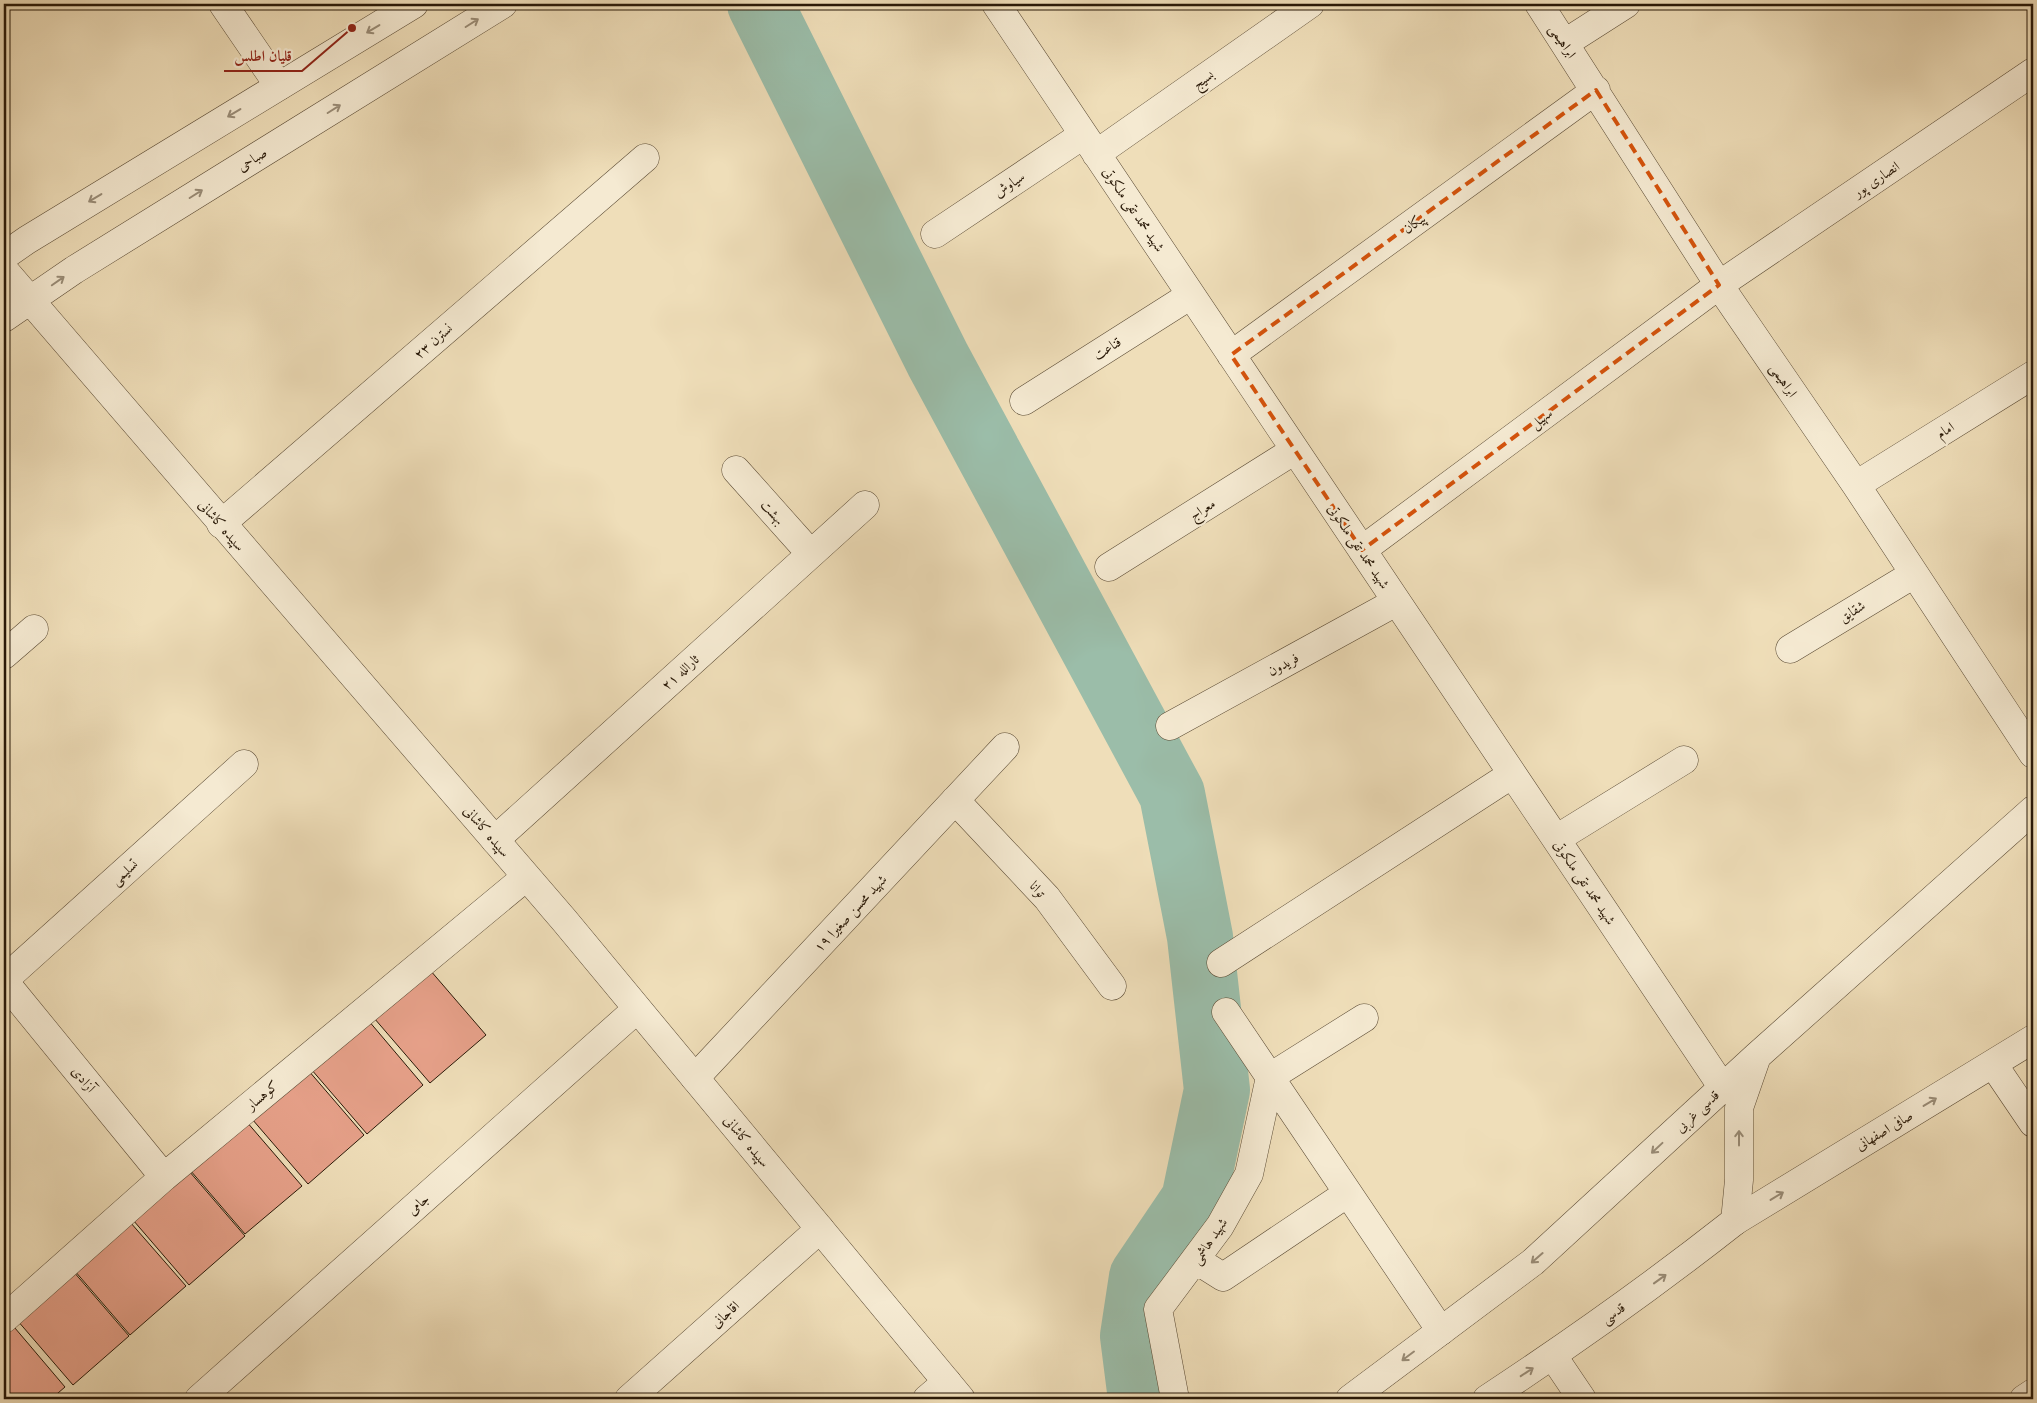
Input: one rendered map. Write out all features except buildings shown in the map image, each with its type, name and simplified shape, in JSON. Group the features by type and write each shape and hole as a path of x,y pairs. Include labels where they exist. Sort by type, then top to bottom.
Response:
{"street":[{"path":"223,4 279,86"},
{"path":"4,256 27,240 414,4"},
{"name":"صباحی","path":"4,318 74,270 503,4"},
{"name":"شهید محمد تقی ملکوتی","path":"996,4 1511,775 1723,1088"},
{"name":"بسیج","path":"1090,144 1310,4"},
{"name":"ابراهیمی","path":"1539,4 1596,90 1719,286 1856,485 2033,754"},
{"path":"1565,43 1626,4"},
{"name":"انصاری پور","path":"1719,286 2033,72"},
{"name":"پیکان","path":"1231,356 1596,90"},
{"name":"سیاوش","path":"934,234 1090,144"},
{"name":"نسترن ۲۳","path":"221,524 645,158"},
{"name":"سپیده کاشانی","path":"4,270 526,876 820,1229 945,1393"},
{"name":"سهیل","path":"1362,550 1719,286"},
{"name":"قناعت","path":"1024,401 1191,295"},
{"name":"امام","path":"1856,485 2033,375"},
{"name":"معراج","path":"1108,567 1295,450"},
{"name":"بهشت","path":"736,470 811,554"},
{"name":"ثارالله ۲۱","path":"495,840 865,505"},
{"name":"شقایق","path":"1790,649 1914,574"},
{"name":"فریدون","path":"1170,726 1396,602"},
{"path":"4,655 34,629"},
{"name":"شهید محسن صغیرا ۱۹","path":"694,1078 1004,747"},
{"path":"1556,839 1684,760"},
{"name":"تسلیمی","path":"4,980 244,764"},
{"path":"1222,963 1511,775"},
{"name":"توانا","path":"955,800 1047,898 1112,986"},
{"name":"قدسی غربی","path":"1350,1399 1533,1262 1757,1056 2033,810"},
{"name":"کوهسار","path":"4,1319 164,1176 526,876"},
{"name":"آزادی","path":"4,980 164,1176"},
{"name":"جامی","path":"199,1399 637,1009"},
{"path":"1226,1012 1441,1331"},
{"path":"1270,1077 1364,1018"},
{"name":"صافی اصفهانی","path":"1735,1222 2033,1039"},
{"path":"1735,1222 1739,1180 1739,1108 1757,1056"},
{"path":"1993,1064 2033,1123"},
{"name":"شهید هاشمی","path":"1175,1399 1158,1309 1220,1226 1249,1174 1270,1077"},
{"path":"1196,1260 1223,1277 1348,1193"},
{"name":"قدسی","path":"1487,1399 1553,1356 1682,1263 1735,1222"},
{"name":"اقاجانی","path":"630,1399 820,1229"},
{"path":"1553,1356 1582,1399"},
{"path":"2024,1399 2033,1393"}],"highlighted area":[{"path":"1596,90 1719,285 1362,550 1231,355"}],"waterway":[{"path":"760,4 938,360 1172,794 1200,937 1217,1090 1194,1200 1142,1277 1133,1336 1141,1399"}],"place":[{"name":"قلیان اطلس","path":"352,28"}]}
